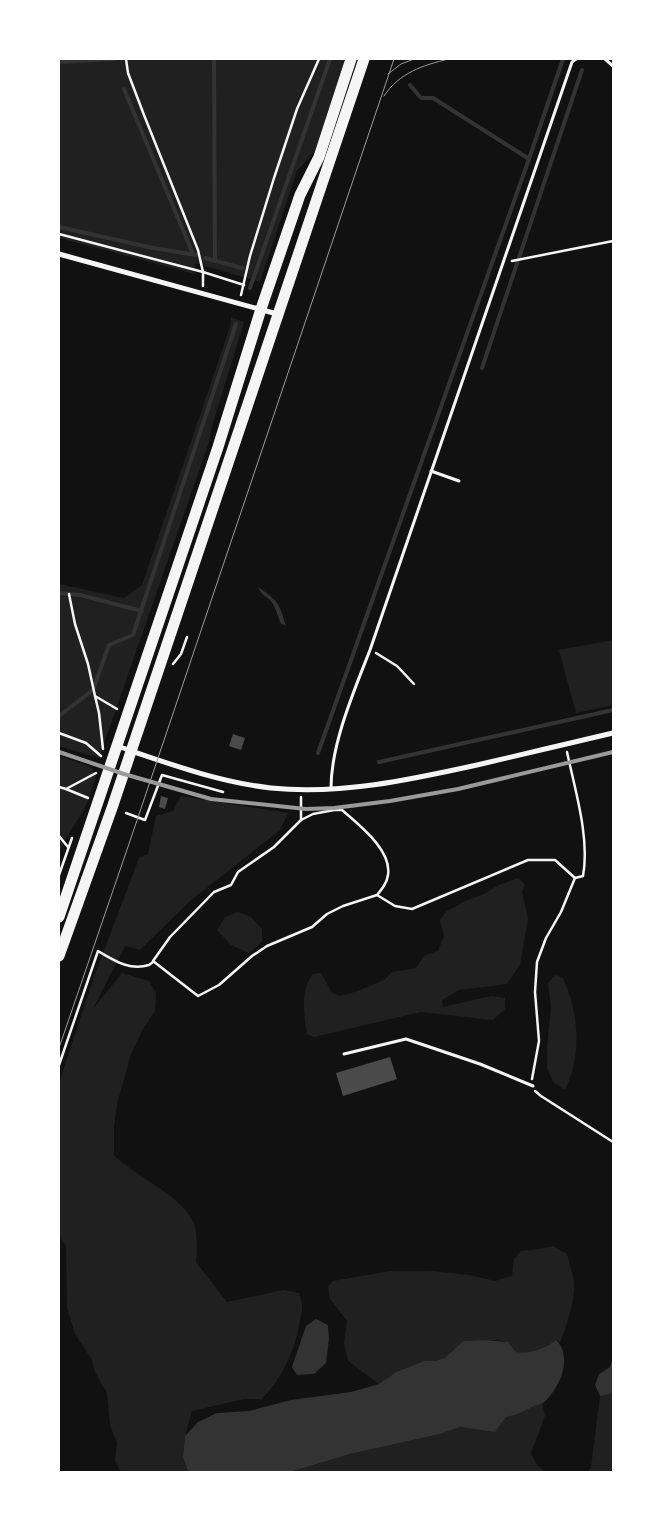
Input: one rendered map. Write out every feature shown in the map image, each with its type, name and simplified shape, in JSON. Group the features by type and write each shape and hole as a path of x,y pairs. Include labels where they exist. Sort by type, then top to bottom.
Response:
{"main road":[{"path":"59,917 218,447 261,309 300,195 319,157 351,59"},
{"path":"59,956 132,751 364,59"}],"street":[{"path":"59,254 277,314"},
{"path":"117,746 208,775 246,784 272,788 331,789 406,781 613,733"}],"lane":[{"path":"331,789 331,773 347,709 370,650 572,62 576,59"},
{"path":"605,59 613,66"},
{"path":"431,471 459,481"},
{"path":"344,1054 406,1039 480,1064 533,1086"}],"path":[{"path":"126,59 128,73 198,250 203,272 203,293"},
{"path":"241,295 250,256 274,178 297,109 319,59"},
{"path":"59,234 203,272 244,285"},
{"path":"504,263 613,241"},
{"path":"59,733 86,743 104,759 101,727 95,696 88,664 75,624 69,594"},
{"path":"370,650 397,666 414,684"},
{"path":"95,696 121,712"},
{"path":"565,744 583,835 585,866 583,876 575,878"},
{"path":"66,789 100,771"},
{"path":"126,813 145,820 162,775 224,792"},
{"path":"59,787 92,800"},
{"path":"301,789 301,820"},
{"path":"59,1065 98,952 134,968 150,965 170,937 214,892 231,885 238,872 274,847 301,820 313,814 342,810 373,838 388,864 388,875 378,895 342,906 312,927 268,946 252,956 219,985 198,996 153,961"},
{"path":"59,836 68,847"},
{"path":"378,895 395,906 412,909 528,860 555,860 575,878"},
{"path":"575,878 562,912 546,938 537,962 535,992 539,1041 532,1082 541,1096 613,1142"}],"shaded area":[{"path":"59,59 345,59 316,150 297,171 260,282 195,263 195,274 59,238"},
{"path":"231,317 244,322 208,445 99,758 59,746 59,584 124,598 142,585 230,327"},
{"path":"258,587 276,602 286,626 281,624 273,604 261,593"},
{"path":"613,640 613,705 576,713 559,650"},
{"path":"59,756 91,767 96,777 85,808 63,843 59,857"},
{"path":"181,796 288,813 280,830 190,901 140,950 125,946 93,1009 122,973 149,981 156,993 155,1011 144,1027 131,1054 117,1104 114,1128 114,1155 170,1196 189,1214 196,1234 196,1262 227,1302 283,1290 299,1293 302,1310 295,1342 287,1363 276,1382 262,1399 244,1399 192,1411 185,1436 183,1457 188,1472 121,1472 115,1461 117,1443 110,1425 107,1393 95,1372 92,1360 75,1334 67,1308 66,1246 59,1236 59,1083 94,977 139,858 148,854 156,816 173,811"},
{"path":"518,878 525,884 522,892 528,918 520,965 507,984 459,990 442,1000 443,1007 491,996 505,998 505,1009 493,1020 421,1012 314,1037 307,1034 304,1002 306,987 313,974 321,973 332,993 340,996 384,980 392,972 416,968 425,955 438,951 444,936 440,920 447,911 499,885"},
{"path":"238,912 251,917 262,929 262,942 249,953 231,945 217,930 225,917"},
{"path":"555,975 563,978 575,1020 576,1048 574,1063 565,1090 553,1082 547,1067 551,1008 548,983"},
{"path":"553,1246 567,1254 574,1281 572,1304 560,1343 556,1340 537,1350 516,1352 507,1342 499,1340 463,1341 446,1357 436,1361 424,1361 396,1372 379,1384 348,1361 344,1343 347,1321 330,1299 328,1286 333,1281 391,1271 431,1271 470,1275 495,1281 512,1276 514,1259 521,1251"},
{"path":"316,1319 328,1325 329,1339 326,1363 314,1374 297,1375 292,1367 306,1326"},
{"path":"556,1340 564,1355 564,1364 559,1382 549,1397 542,1404 506,1417 495,1432 460,1427 440,1434 350,1454 290,1472 188,1472 183,1457 185,1436 198,1422 217,1413 249,1411 291,1400 351,1392 379,1384 396,1372 424,1361 436,1361 446,1357 463,1341 508,1342 516,1352 527,1352 547,1346"},
{"path":"613,1358 613,1393 600,1396 595,1385 599,1374 610,1367"},
{"path":"613,1393 613,1472 588,1472 591,1467 600,1396"},
{"path":"542,1403 545,1416 531,1453 537,1465 545,1472 290,1472 350,1454 440,1434 460,1427 495,1432 506,1417"}],"building":[{"path":"233,734 245,738 241,750 229,746"},
{"path":"161,796 168,798 165,809 159,807"},
{"path":"390,1057 397,1079 343,1096 336,1073"}],"waterway":[{"path":"59,62 114,59"},
{"path":"214,59 215,261"},
{"path":"250,288 330,59"},
{"path":"529,159 563,59"},
{"path":"482,368 582,70"},
{"path":"318,753 529,159 433,98 421,98 410,85"},
{"path":"124,89 193,254"},
{"path":"59,227 153,248 196,255"},
{"path":"205,258 242,268"},
{"path":"59,716 93,690 109,645 133,635 236,324"},
{"path":"59,593 80,595 142,611"},
{"path":"379,762 613,710"}],"tram line":[{"path":"59,1048 394,59"},
{"path":"388,74 401,64 414,59"},
{"path":"384,96 397,81 412,71 449,59"}],"railway":[{"path":"59,752 124,774 211,799 306,809 334,808 390,801 458,789 613,752"}]}
